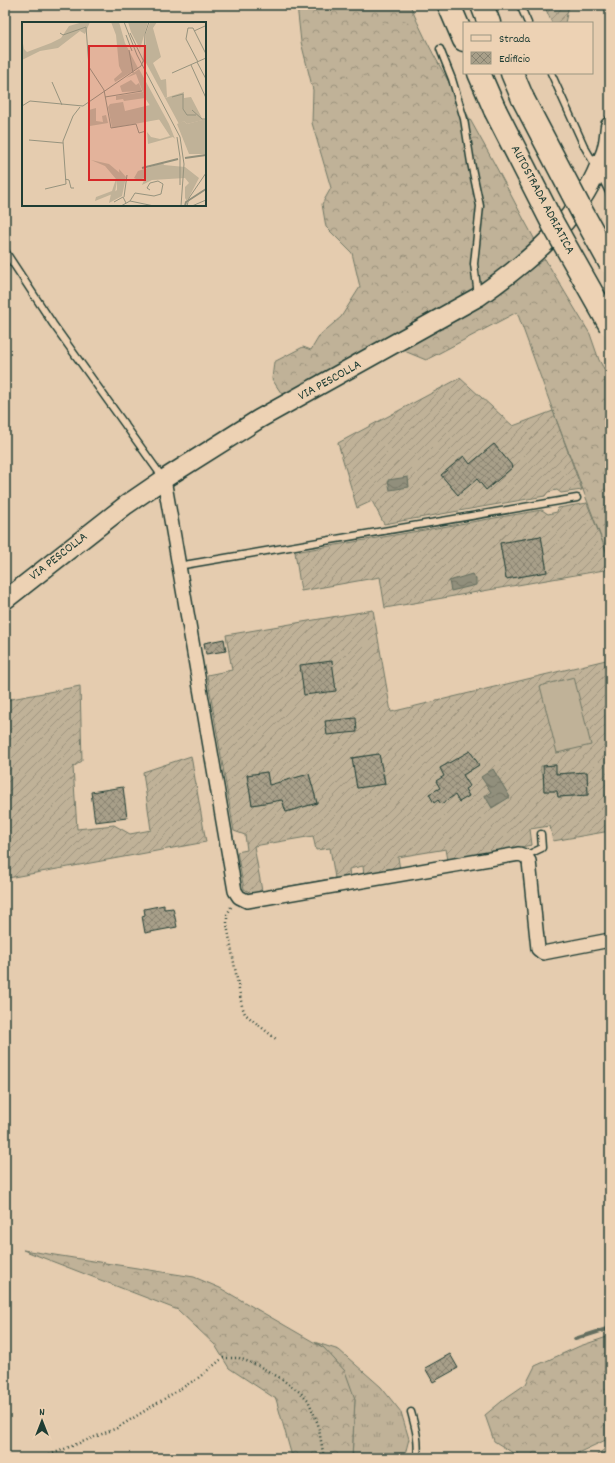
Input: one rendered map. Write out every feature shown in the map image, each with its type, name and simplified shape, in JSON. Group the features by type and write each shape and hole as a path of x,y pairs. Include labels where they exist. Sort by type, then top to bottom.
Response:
{"highway":[{"path":"448,5 463,38"},
{"path":"482,5 490,22"},
{"name":"AUTOSTRADA ADRIATICA","path":"479,74 495,110 553,224 610,325"},
{"path":"512,74 523,99 610,263"}],"street":[{"name":"VIA PESCOLLA","path":"5,600 126,505 164,479 259,420 478,298 512,274 540,250 572,212 592,184 607,148 610,126"},
{"path":"164,479 235,891 239,898 247,901 519,854 525,856 529,861 538,949 543,953 610,940"}],"lane":[{"path":"520,5 528,22"},
{"path":"440,49 452,79 464,119 471,164 480,206 474,264 478,298"},
{"path":"551,74 584,146 610,194"},
{"path":"5,251 53,324 164,479"},
{"path":"178,566 577,498"},
{"path":"525,856 542,848 541,834"},
{"path":"411,1412 419,1444 417,1458"}],"path":[{"path":"239,898 227,915 227,925 242,1006 245,1014 276,1039"},
{"path":"42,1458 117,1428 198,1378 223,1358 239,1358 259,1366 280,1378 301,1393 308,1400 318,1424 324,1458"}],"green space":[{"path":"297,5 410,5 433,53 535,240 522,254 492,279 283,396 272,379 274,362 303,347 311,350 320,335 341,317 360,287 352,253 326,227 322,204 331,188 312,123 313,90 301,42"},
{"path":"544,5 569,5 565,22 552,22"},
{"path":"545,259 590,334 599,360 610,379 610,561 517,312 426,360 402,350 482,304"},
{"path":"460,378 513,426 553,411 582,490 561,493 557,490 548,492 545,496 384,524 372,501 357,508 338,443","holes":["494,444 513,467 486,490 477,479 458,495 441,475 463,456 470,464"]},
{"path":"587,503 610,561 610,569 385,608 380,577 301,591 295,552 542,510 548,514 557,512 558,508","holes":["541,536 547,572 506,579 500,543"]},
{"path":"373,610 391,712 610,659 610,831 553,841 550,826 530,829 532,845 448,860 446,849 398,857 400,870 364,876 363,866 349,869 350,878 253,894 244,889 237,852 247,850 245,835 234,831 207,675 232,670 226,635","holes":["470,751 479,765 463,775 469,786 465,789 469,796 459,802 454,793 441,804 438,800 434,802 429,794 440,788 436,781 444,776 440,768","379,754 381,765 369,776 384,774 385,784 357,788 352,758","555,765 556,774 587,772 588,795 558,797 557,791 544,791 543,773 541,773 541,766","267,772 269,784 267,785 270,802 252,805 247,775","309,774 317,803 286,812 278,783","313,836 316,850 330,848 335,878 262,891 254,846"]},
{"path":"574,677 591,745 557,753 540,686"},
{"path":"80,686 82,761 73,767 77,829 114,825 130,834 151,830 143,772 191,756 206,842 8,878 6,700"},
{"path":"23,1250 194,1277 220,1288 324,1348 345,1371 355,1399 352,1458 291,1458 291,1453 276,1399 229,1368 215,1345 178,1310"},
{"path":"610,1336 610,1438 567,1458 521,1458 494,1441 485,1415 526,1384 535,1366 580,1346"},
{"path":"314,1342 339,1350 381,1387 401,1412 409,1439 404,1458 352,1458 355,1399 324,1348"},
{"path":"610,1445 610,1458 596,1458 597,1455"}],"water":[{"path":"408,477 409,487 390,490 388,480"},
{"path":"472,574 476,579 476,585 451,591 449,581"},
{"path":"493,769 510,797 492,808 485,796 491,792 481,777"}],"building":[{"path":"494,444 513,467 486,490 477,479 458,495 441,475 464,456 470,464"},
{"path":"541,536 547,572 506,579 500,543"},
{"path":"224,639 226,651 206,654 204,643"},
{"path":"332,661 336,691 304,695 300,665"},
{"path":"356,718 357,732 327,735 325,721"},
{"path":"470,751 479,765 463,775 470,786 465,789 469,796 459,802 455,795 441,804 438,800 434,803 429,794 440,788 436,781 444,776 440,768"},
{"path":"379,754 385,784 357,788 352,758"},
{"path":"556,765 556,774 587,772 588,795 558,797 557,791 544,791 543,766"},
{"path":"267,772 269,785 309,774 317,803 286,812 282,800 252,805 247,775"},
{"path":"123,787 127,818 95,822 91,792"},
{"path":"164,905 164,909 173,908 177,927 145,933 142,916 145,915 144,909"},
{"path":"450,1354 458,1368 433,1382 425,1368"}],"waterway":[{"path":"575,1339 610,1328"}]}
